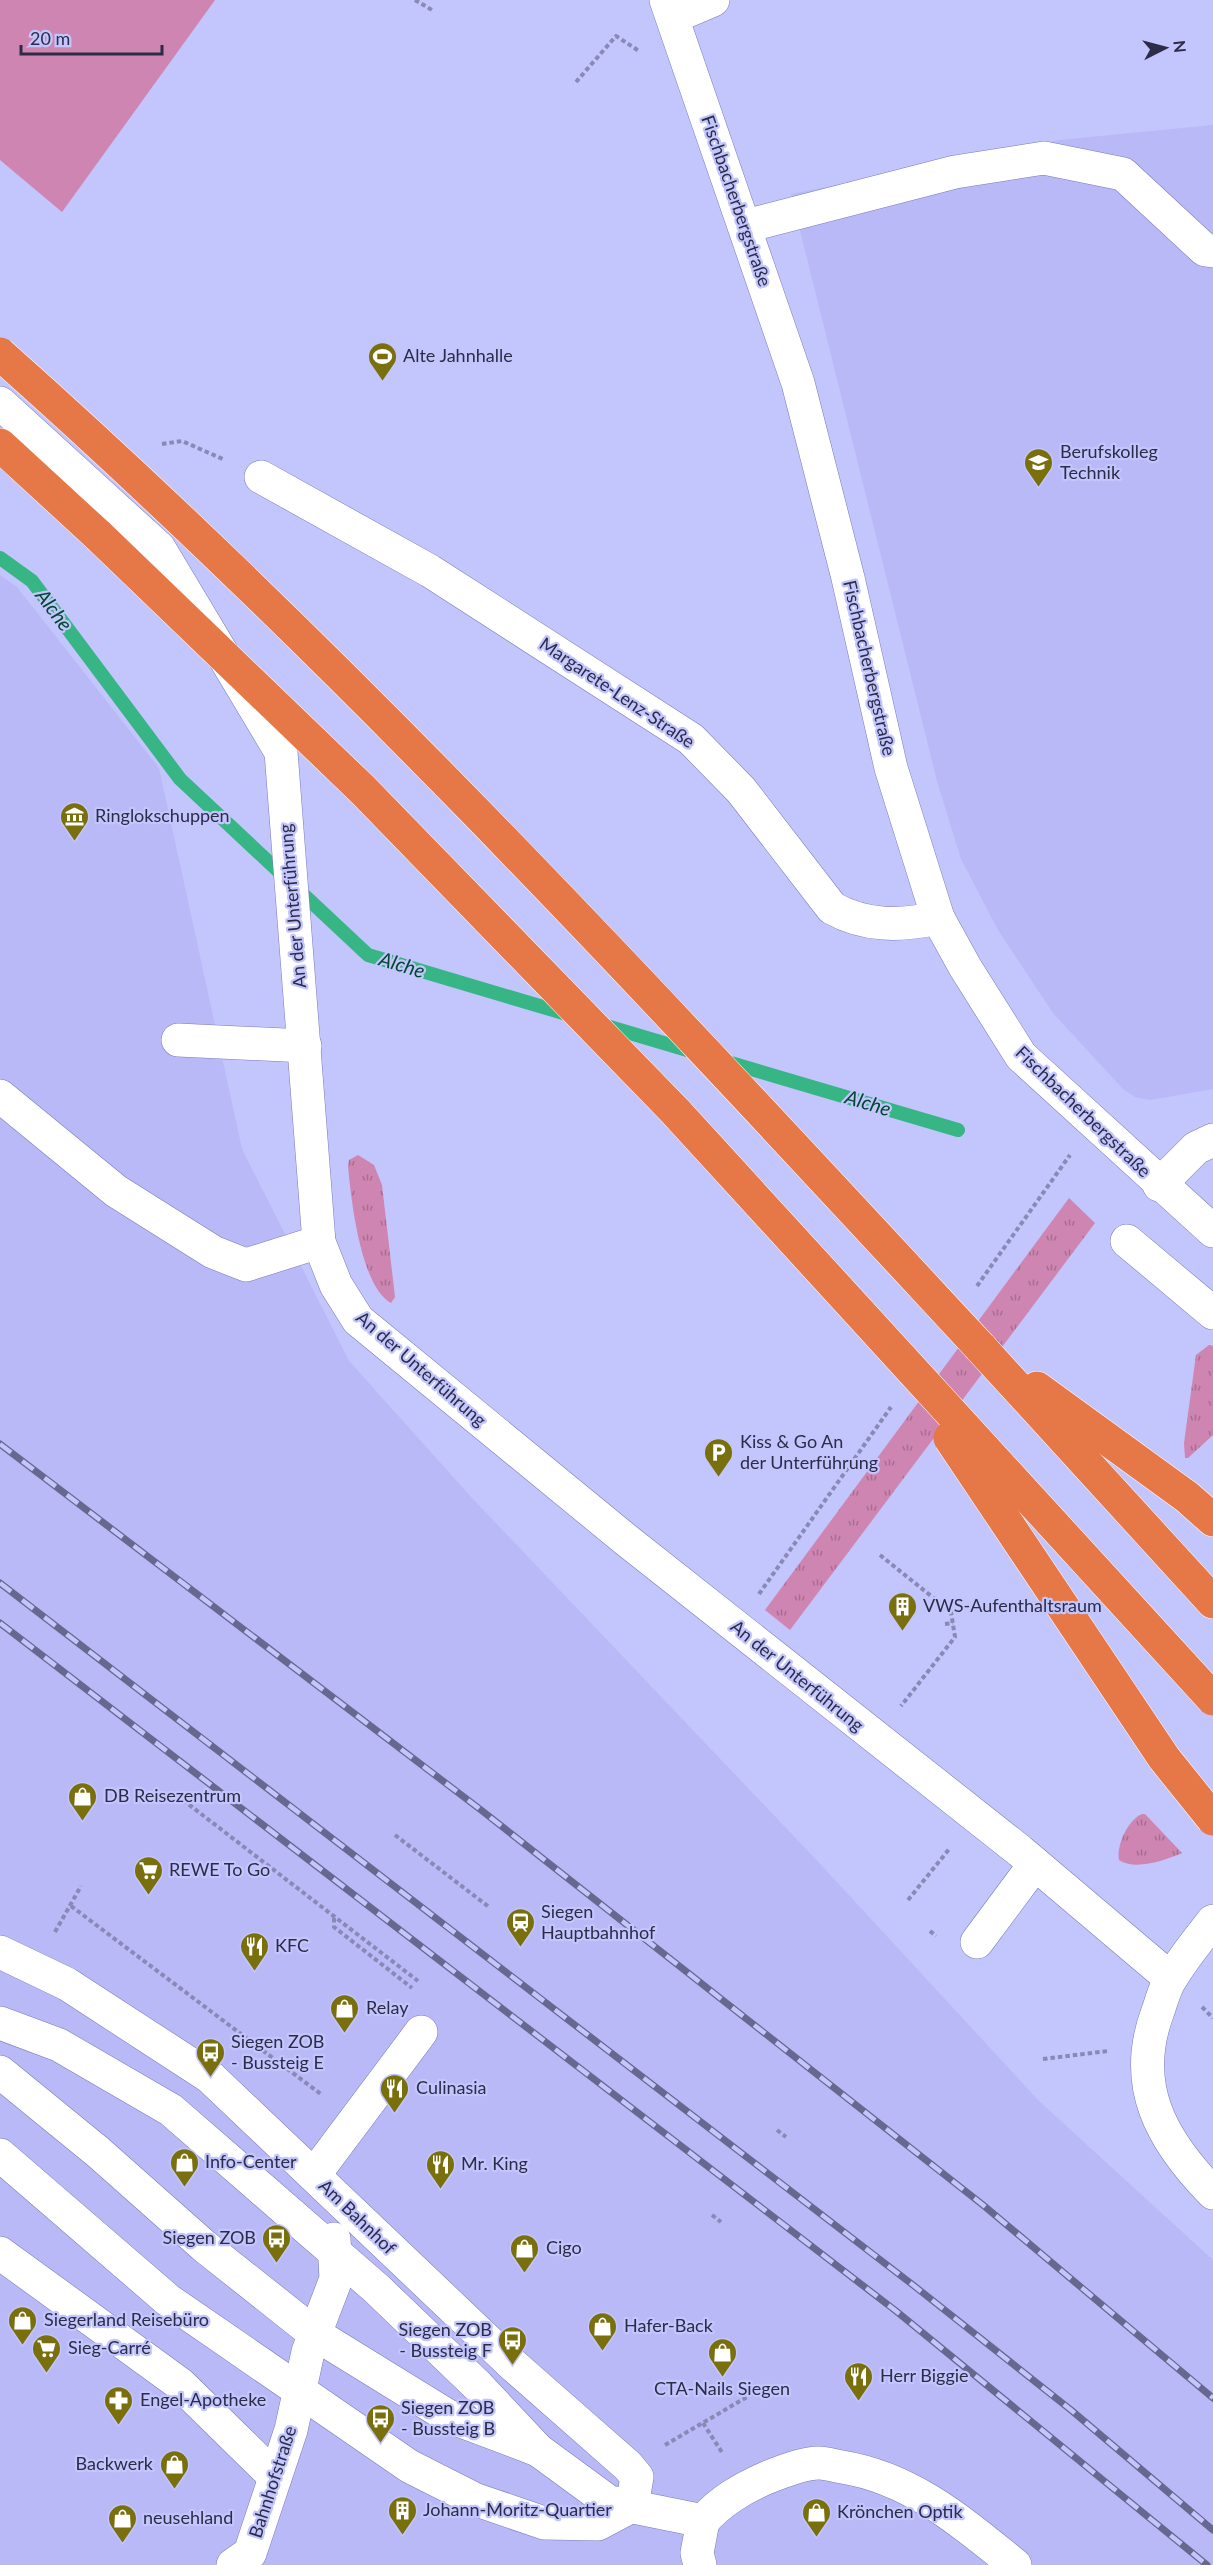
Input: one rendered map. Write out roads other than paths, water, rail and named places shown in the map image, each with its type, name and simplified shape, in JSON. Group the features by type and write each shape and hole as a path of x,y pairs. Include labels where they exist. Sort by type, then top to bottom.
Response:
{"highway":[{"path":"0,354 155,495 411,746 726,1073 1213,1602"},
{"path":"0,445 99,536 363,790 675,1111 893,1352 1213,1699"},
{"path":"980,1347 1187,1497 1213,1520"},
{"path":"893,1352 1164,1758 1213,1819"}],"street":[{"name":"Fischbacherbergstraße","path":"713,0 669,8 746,226 798,383 848,578 891,768 938,918 965,967 1021,1056 1213,1232"},
{"path":"746,226 954,172 1044,158 1122,174 1205,250 1213,251"},
{"name":"An der Unterführung","path":"0,403 159,548 280,752 320,1242 336,1285 358,1320 625,1539 1035,1864 1170,1978"},
{"name":"Margarete-Lenz-Straße","path":"261,477 430,571 691,740 741,790 832,908 851,919 870,923 912,924 938,918"},
{"path":"178,1040 305,1046"},
{"path":"0,1096 116,1191 213,1252 246,1265 320,1242"},
{"path":"1160,1185 1197,1148 1213,1140"},
{"path":"1128,1241 1213,1313"},
{"path":"977,1942 1035,1864"},
{"path":"1213,1921 1170,1978 1148,2047 1146,2080 1158,2119 1191,2170 1213,2193"},
{"name":"Am Bahnhof","path":"0,1952 67,1984 210,2077 297,2191 513,2365 637,2476 605,2496"},
{"path":"0,2023 59,2045 145,2105 171,2110 297,2191 377,2289 478,2386 538,2450 605,2496 703,2521"},
{"path":"297,2191 355,2120 421,2032"},
{"path":"0,2073 111,2153 204,2246 305,2335 447,2416 538,2450"},
{"path":"0,2155 168,2300 410,2466 474,2499 544,2523 598,2524 605,2496"},
{"name":"Bahnhofstraße","path":"232,2565 250,2553 300,2390 305,2335 348,2253 334,2228 297,2191"},
{"path":"0,2253 180,2384 275,2477"},
{"path":"700,2565 698,2553 703,2521 718,2505 744,2488 778,2473 819,2463 863,2470 916,2492 954,2515 1015,2565"}],"waterway":[{"name":"Alche","path":"0,558 32,581 180,779 368,955 570,1015"},
{"name":"Alche","path":"603,1025 694,1052"},
{"name":"Alche","path":"724,1061 958,1130"}],"railway":[{"path":"0,1444 481,1810 983,2205 1213,2398"},
{"path":"0,1583 913,2285 1071,2410 1213,2530"},
{"path":"0,1623 896,2311 1207,2565"}],"place":[{"name":"Alte Jahnhalle","path":"382,382"},
{"name":"Berufskolleg Technik","path":"1039,488"},
{"name":"Ringlokschuppen","path":"74,842"},
{"name":"Kiss & Go An der Unterführung","path":"719,1478"},
{"name":"VWS-Aufenthaltsraum","path":"902,1632"},
{"name":"DB Reisezentrum","path":"83,1822"},
{"name":"REWE To Go","path":"148,1896"},
{"name":"Siegen Hauptbahnhof","path":"520,1948"},
{"name":"KFC","path":"254,1972"},
{"name":"Relay","path":"345,2034"},
{"name":"Siegen ZOB - Bussteig E","path":"210,2078"},
{"name":"Culinasia","path":"395,2114"},
{"name":"Info-Center","path":"184,2188"},
{"name":"Mr. King","path":"440,2190"},
{"name":"Siegen ZOB","path":"277,2264"},
{"name":"Cigo","path":"525,2274"},
{"name":"Siegerland Reisebüro","path":"23,2346"},
{"name":"Hafer-Back","path":"603,2352"},
{"name":"Siegen ZOB - Bussteig F","path":"513,2366"},
{"name":"Sieg-Carré","path":"47,2374"},
{"name":"CTA-Nails Siegen","path":"722,2378"},
{"name":"Herr Biggie","path":"859,2402"},
{"name":"Engel-Apotheke","path":"119,2426"},
{"name":"Siegen ZOB - Bussteig B","path":"380,2444"},
{"name":"Backwerk","path":"174,2490"},
{"name":"Johann-Moritz-Quartier","path":"402,2536"},
{"name":"Krönchen Optik","path":"816,2538"},
{"name":"neusehland","path":"122,2544"}]}
